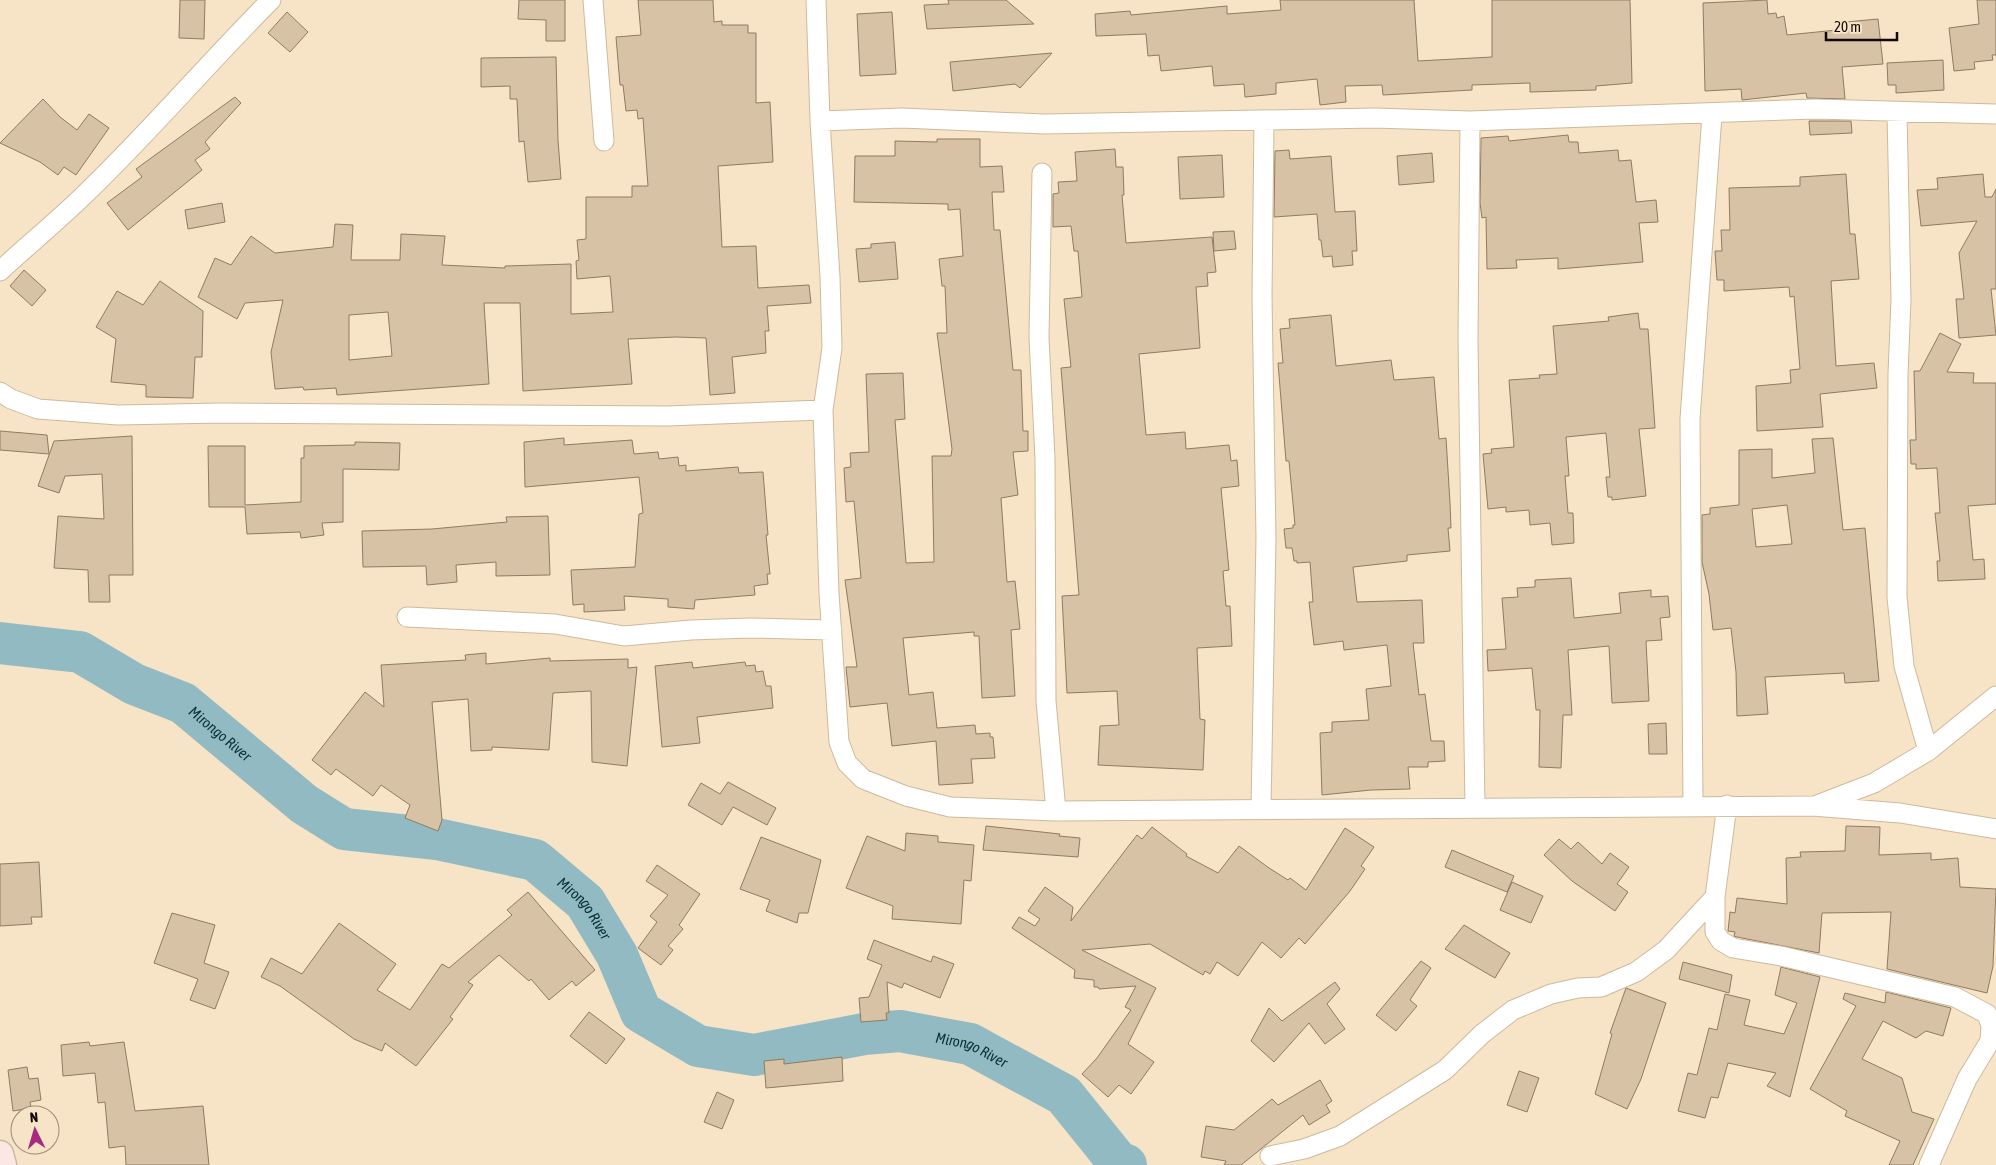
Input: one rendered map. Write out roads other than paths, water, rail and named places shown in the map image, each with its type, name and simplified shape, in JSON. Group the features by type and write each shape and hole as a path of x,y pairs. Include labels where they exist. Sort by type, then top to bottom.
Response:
{"street":[{"path":"0,271 82,197 150,128 217,54 271,0"},
{"path":"593,0 604,141"},
{"path":"816,0 820,121 830,277 832,348 830,374 823,410 832,630 839,742 847,763 863,779 906,796 950,807 1056,811 1693,805 1813,806 1900,813 1996,829"},
{"path":"820,121 902,118 1044,124 1375,118 1470,121 1816,110 1996,114"},
{"path":"1897,113 1901,300 1898,374 1897,597 1904,666 1928,751"},
{"path":"1693,805 1690,419 1712,114"},
{"path":"1261,809 1266,538 1262,296 1264,121"},
{"path":"1470,121 1468,340 1475,807"},
{"path":"1042,173 1039,338 1045,458 1046,701 1056,811"},
{"path":"0,392 11,399 38,409 118,415 231,413 668,416 823,410"},
{"path":"407,617 555,624 624,636 691,630 750,628 832,630"},
{"path":"1813,806 1874,783 1928,751 1996,696"},
{"path":"1727,805 1715,897 1716,932 1721,942 1734,948 1781,956 1955,997 1991,1014 1990,1041 1967,1079 1929,1165"},
{"path":"1270,1156 1304,1149 1340,1136 1445,1070 1482,1034 1513,1010 1551,994 1578,988 1601,987 1636,972 1666,950 1715,897"},
{"path":"0,1154 3,1165"}],"waterway":[{"name":"Mirongo River","path":"0,643 80,652 134,684 183,703 304,804 344,829 437,839 535,860 585,902 617,955 641,1012 698,1046 754,1055 864,1034 900,1031 970,1044 1064,1095 1118,1162 1126,1165"}]}
